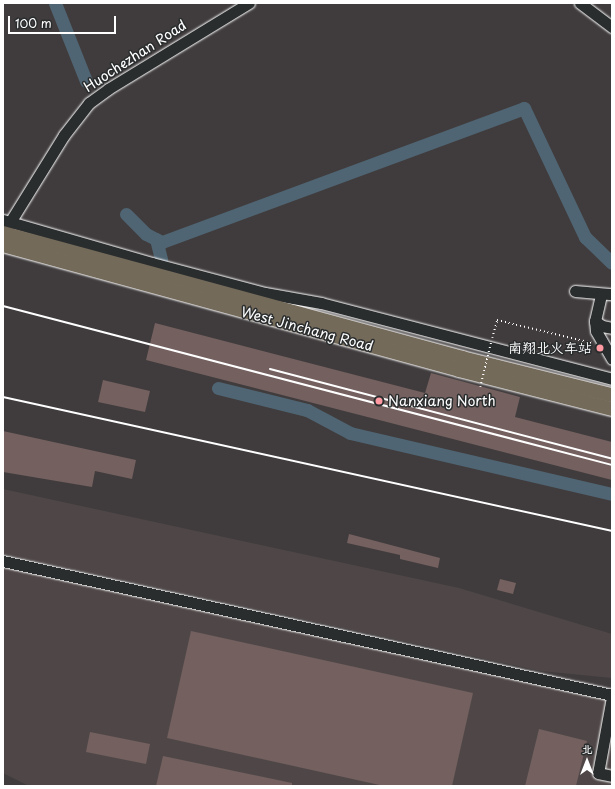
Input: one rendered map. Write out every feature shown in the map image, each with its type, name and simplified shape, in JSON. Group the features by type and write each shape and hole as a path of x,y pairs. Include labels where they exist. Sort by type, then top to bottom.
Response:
{"main road":[{"name":"West Jinchang Road","path":"4,228 462,358 612,395"},
{"name":"West Jinchang Road","path":"3,246 459,370 612,409"}],"street":[{"name":"Huochezhan Road","path":"4,228 64,135 89,103 108,89 249,3"},
{"path":"580,3 612,28"},
{"path":"4,228 250,289 321,303 612,379"},
{"path":"575,291 607,295 595,321 596,331 612,360"},
{"path":"595,321 611,331"},
{"path":"3,561 612,696 598,773 612,776"}],"path":[{"path":"480,387 497,320 592,343"}],"shaded area":[{"path":"3,489 459,588 612,634 612,678 541,671 3,554"},
{"path":"3,562 612,700 612,786 29,786 3,773"}],"building":[{"name":"Nanxiang North","path":"155,323 425,393 431,373 520,397 515,417 612,442 612,480 146,360"},
{"path":"103,380 150,391 145,412 98,402"},
{"path":"3,431 136,460 132,479 95,471 92,487 3,472"},
{"path":"349,534 440,558 438,568 400,559 400,555 347,543"},
{"path":"500,579 516,583 513,594 497,590"},
{"path":"191,631 473,693 452,786 384,786 167,738"},
{"path":"539,729 587,741 576,786 525,786"},
{"path":"90,732 150,744 146,764 86,752"},
{"path":"163,756 292,783 292,786 156,786"}],"waterway":[{"path":"55,3 86,81"},
{"path":"126,214 146,234 162,242 524,108 585,237 612,263"},
{"path":"156,239 161,259"},
{"path":"218,388 307,410 350,433 612,494"}],"railway":[{"path":"3,306 612,465"},
{"path":"270,369 612,459"},
{"path":"3,397 612,531"}],"place":[{"name":"南翔北火车站","path":"600,348"},
{"name":"Nanxiang North","path":"379,401"}]}
